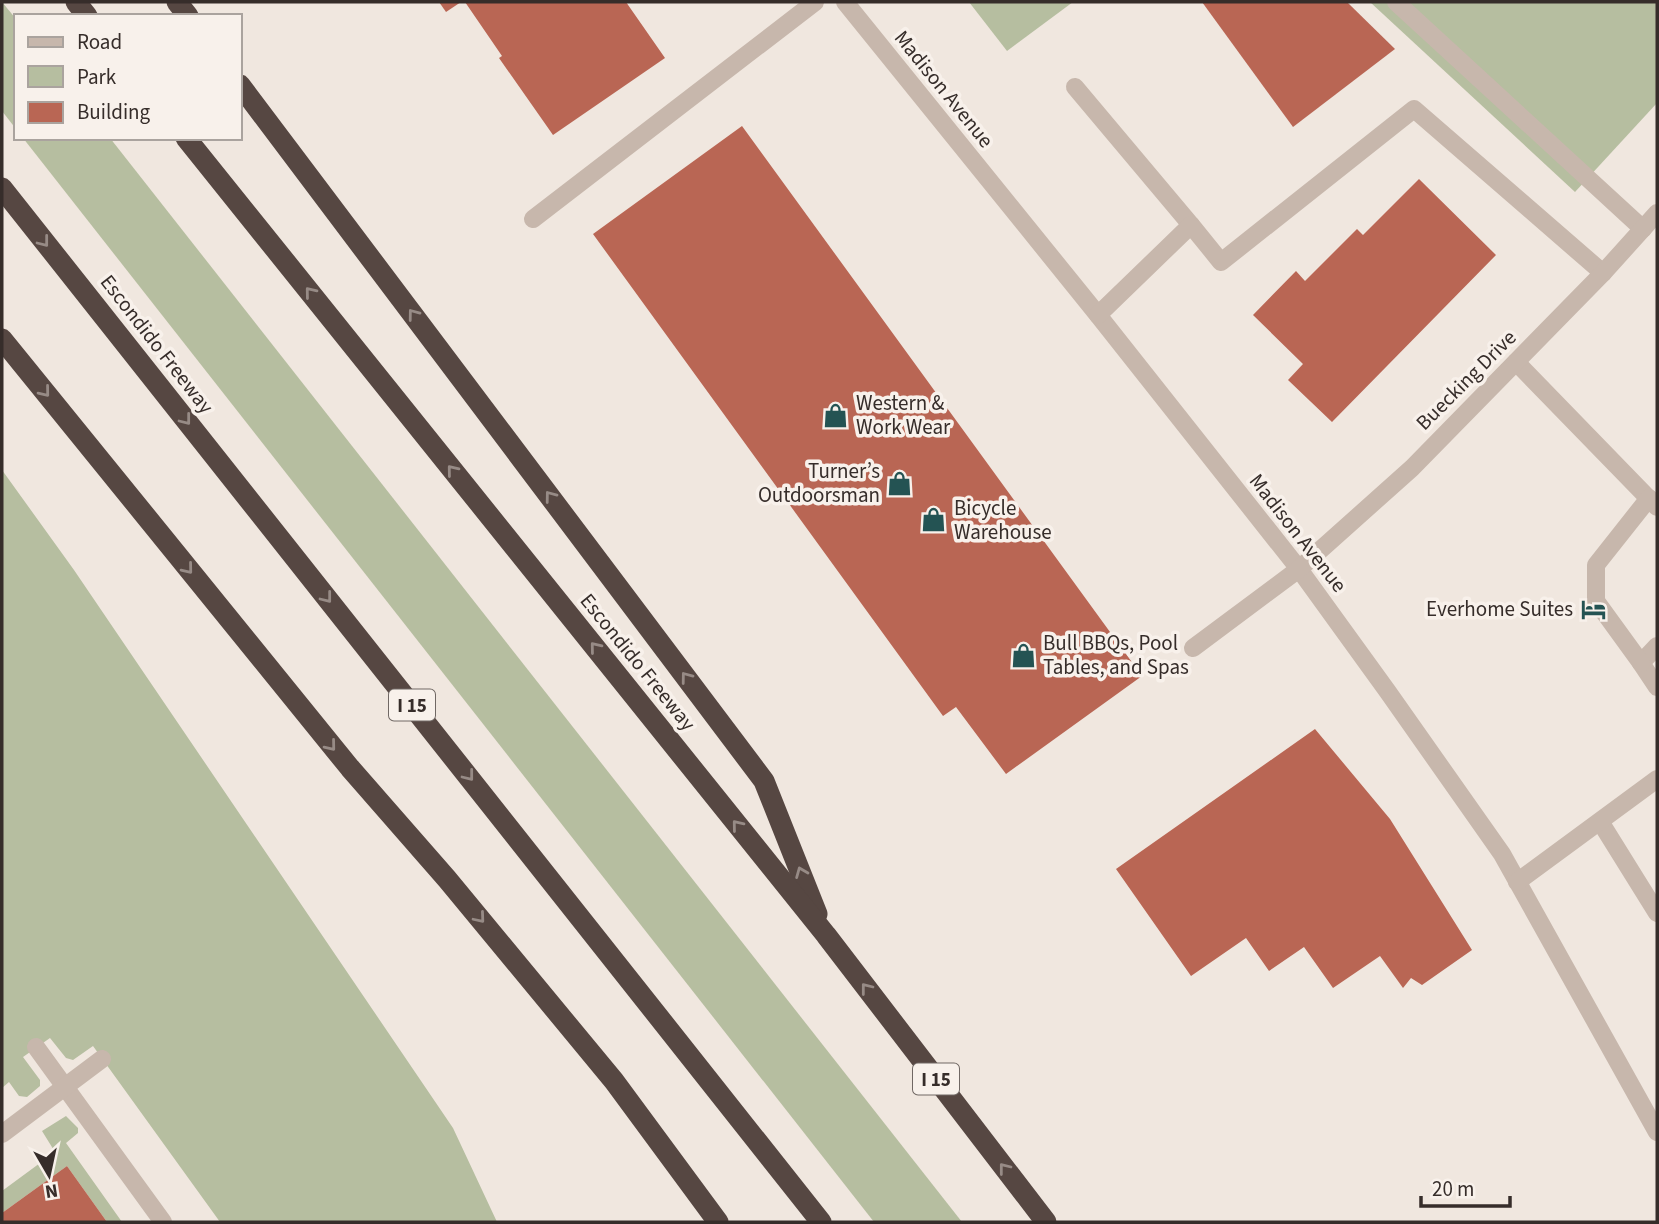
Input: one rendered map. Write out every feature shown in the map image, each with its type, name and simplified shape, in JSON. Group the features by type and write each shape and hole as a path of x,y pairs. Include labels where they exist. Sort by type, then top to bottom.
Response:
{"highway":[{"path":"242,88 764,780 826,935"},
{"name":"Escondido Freeway","path":"188,140 826,935 1046,1222"},
{"name":"Escondido Freeway","path":"2,188 821,1222"},
{"path":"2,339 350,768 447,879 614,1081 718,1222"}],"street":[{"path":"533,219 815,2"},
{"name":"Madison Avenue","path":"845,2 1299,569 1502,854 1657,1132"},
{"path":"1396,2 1643,229"},
{"path":"1075,87 1222,261 1414,109 1603,273"},
{"name":"Buecking Drive","path":"1193,648 1299,569 1412,468 1603,273 1657,213"},
{"path":"1098,315 1191,225"},
{"path":"1516,362 1653,503 1596,565 1596,601 1657,687"},
{"path":"1641,663 1657,646"},
{"path":"1517,882 1601,823 1657,779"},
{"path":"1601,823 1657,913"},
{"path":"36,1047 163,1222"},
{"path":"2,1134 102,1059"}],"green space":[{"path":"2,2 14,17 14,126 2,111"},
{"path":"969,2 1073,2 1007,51"},
{"path":"1370,2 1657,2 1657,103 1575,192"},
{"path":"25,140 112,140 962,1222 874,1222"},
{"path":"2,470 74,570 453,1128 497,1222 220,1222 93,1046 73,1060 66,1058 50,1038 23,1057 40,1080 40,1086 27,1097 19,1096 9,1082 2,1088"},
{"path":"66,1116 78,1128 78,1133 66,1143 122,1222 107,1222 67,1166 2,1213 2,1191 55,1152 42,1131"}],"building":[{"path":"439,2 461,2 446,12"},
{"path":"465,2 626,2 665,58 553,135 499,58 502,56"},
{"path":"1202,2 1347,2 1395,49 1293,127"},
{"path":"742,126 1142,676 1006,774 956,707 943,716 593,234"},
{"path":"1419,179 1496,255 1332,422 1288,380 1303,364 1253,315 1296,271 1305,281 1357,229 1363,235"},
{"path":"1315,729 1390,819 1472,950 1422,985 1411,978 1403,988 1380,956 1333,988 1304,947 1269,971 1246,938 1191,976 1116,869"},
{"path":"67,1166 107,1222 2,1222 2,1213"}],"place":[{"name":"Western & Work Wear","path":"836,415"},
{"name":"Turner’s Outdoorsman","path":"900,483"},
{"name":"Bicycle Warehouse","path":"934,520"},
{"name":"Everhome Suites","path":"1593,609"},
{"name":"Bull BBQs, Pool Tables, and Spas","path":"1023,655"}]}
